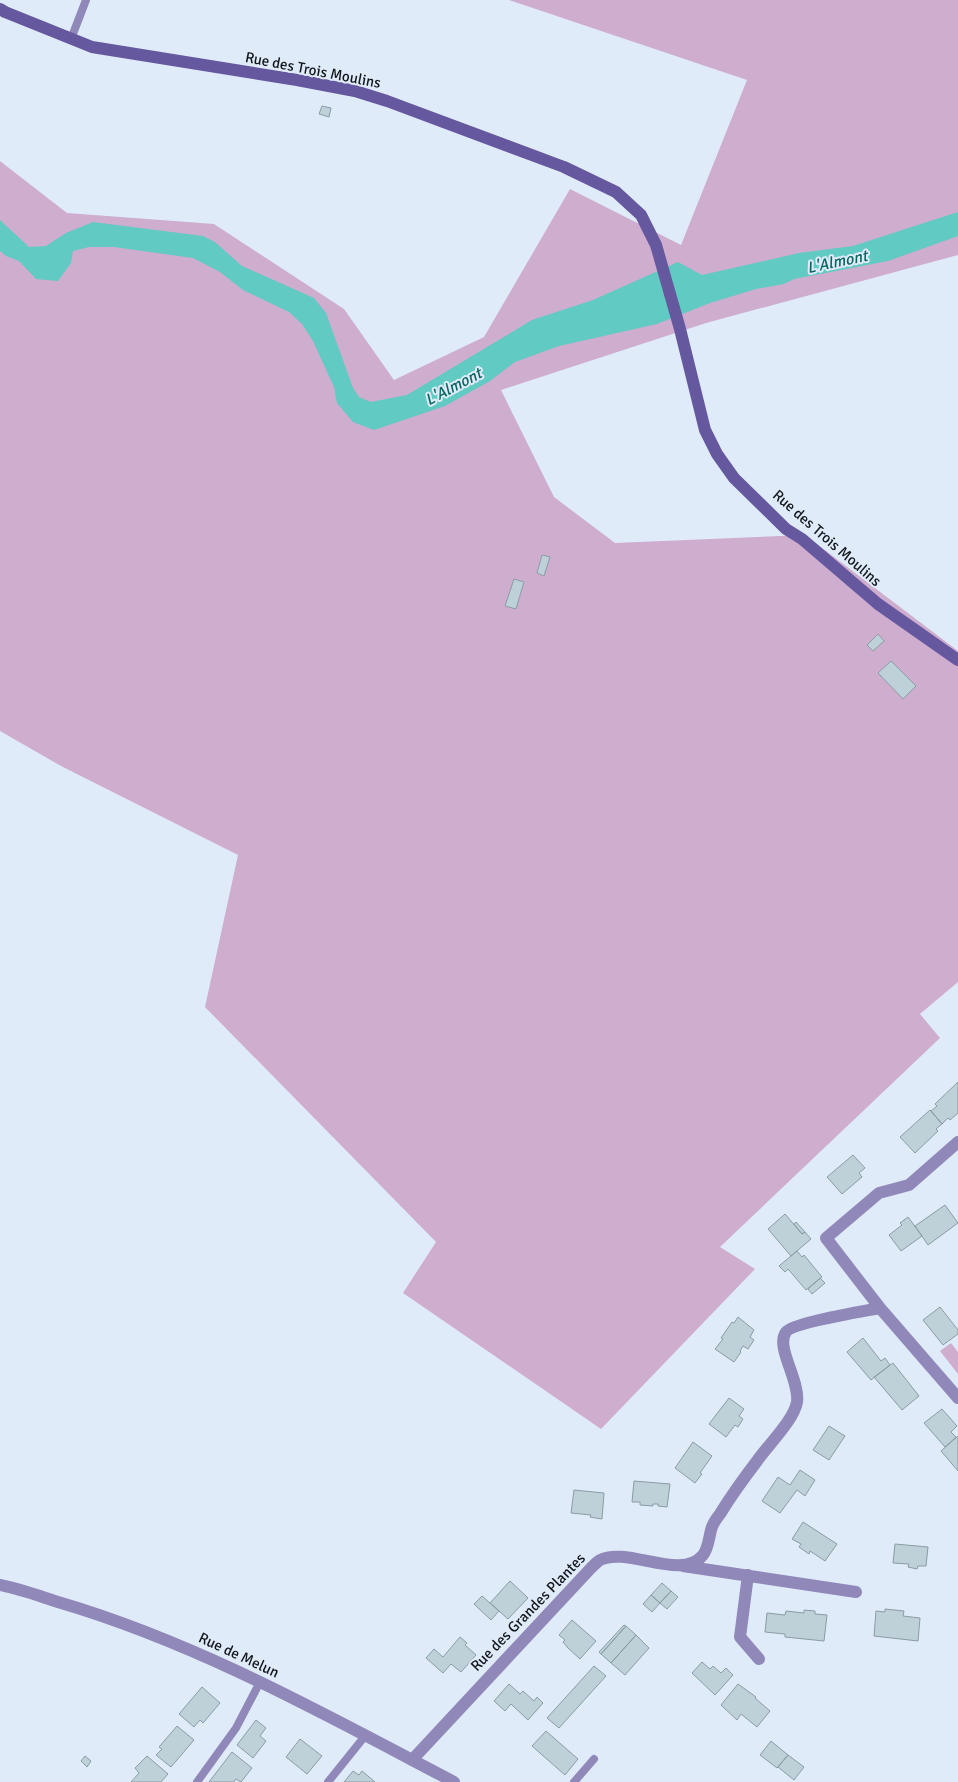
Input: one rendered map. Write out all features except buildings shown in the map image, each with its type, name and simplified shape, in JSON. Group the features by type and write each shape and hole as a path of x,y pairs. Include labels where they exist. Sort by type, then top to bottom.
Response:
{"street":[{"name":"Rue des Trois Moulins","path":"0,9 92,47 297,80 387,101 564,167 616,192 641,215 656,245 663,263 705,430 717,454 734,478 786,529 802,539 878,604 958,660"},
{"path":"958,1142 909,1185 879,1193 826,1238 880,1308 958,1398"},
{"path":"683,1566 695,1562 703,1555 709,1541 711,1528 718,1515 792,1416 797,1402 797,1385 785,1354 782,1340 786,1331 806,1324 880,1308"},
{"name":"Rue des Grandes Plantes","path":"412,1760 600,1560 623,1558 683,1566"},
{"path":"683,1566 856,1592"},
{"path":"748,1575 740,1636 759,1659"},
{"name":"Rue de Melun","path":"0,1585 87,1610 152,1634 260,1682 454,1782"}],"lane":[{"path":"71,39 86,0"},
{"path":"197,1782 236,1728 260,1682"},
{"path":"328,1782 365,1736"},
{"path":"574,1782 594,1759"}],"shaded area":[{"path":"509,0 958,0 958,255 706,323 501,390 554,497 615,543 805,535 958,651 958,982 920,1014 940,1038 720,1247 755,1269 601,1429 403,1293 436,1242 205,1007 238,855 61,766 0,731 0,161 67,213 214,224 344,309 394,380 484,337 570,189 681,245 747,80"},
{"path":"951,1343 958,1352 958,1374 940,1351"}],"water":[{"name":"L'Almont","path":"958,212 958,236 888,261 794,279 784,284 756,289 710,303 657,324 559,346 515,362 490,381 445,406 374,430 353,422 337,403 334,387 313,341 302,324 289,312 243,290 220,272 193,258 114,247 89,247 73,251 71,263 58,281 36,279 19,261 6,256 0,251 0,220 29,247 46,246 66,233 93,222 203,236 215,242 242,266 314,298 326,313 353,388 359,397 371,402 407,395 532,320 593,300 678,262 702,275 799,253 853,246"}]}
